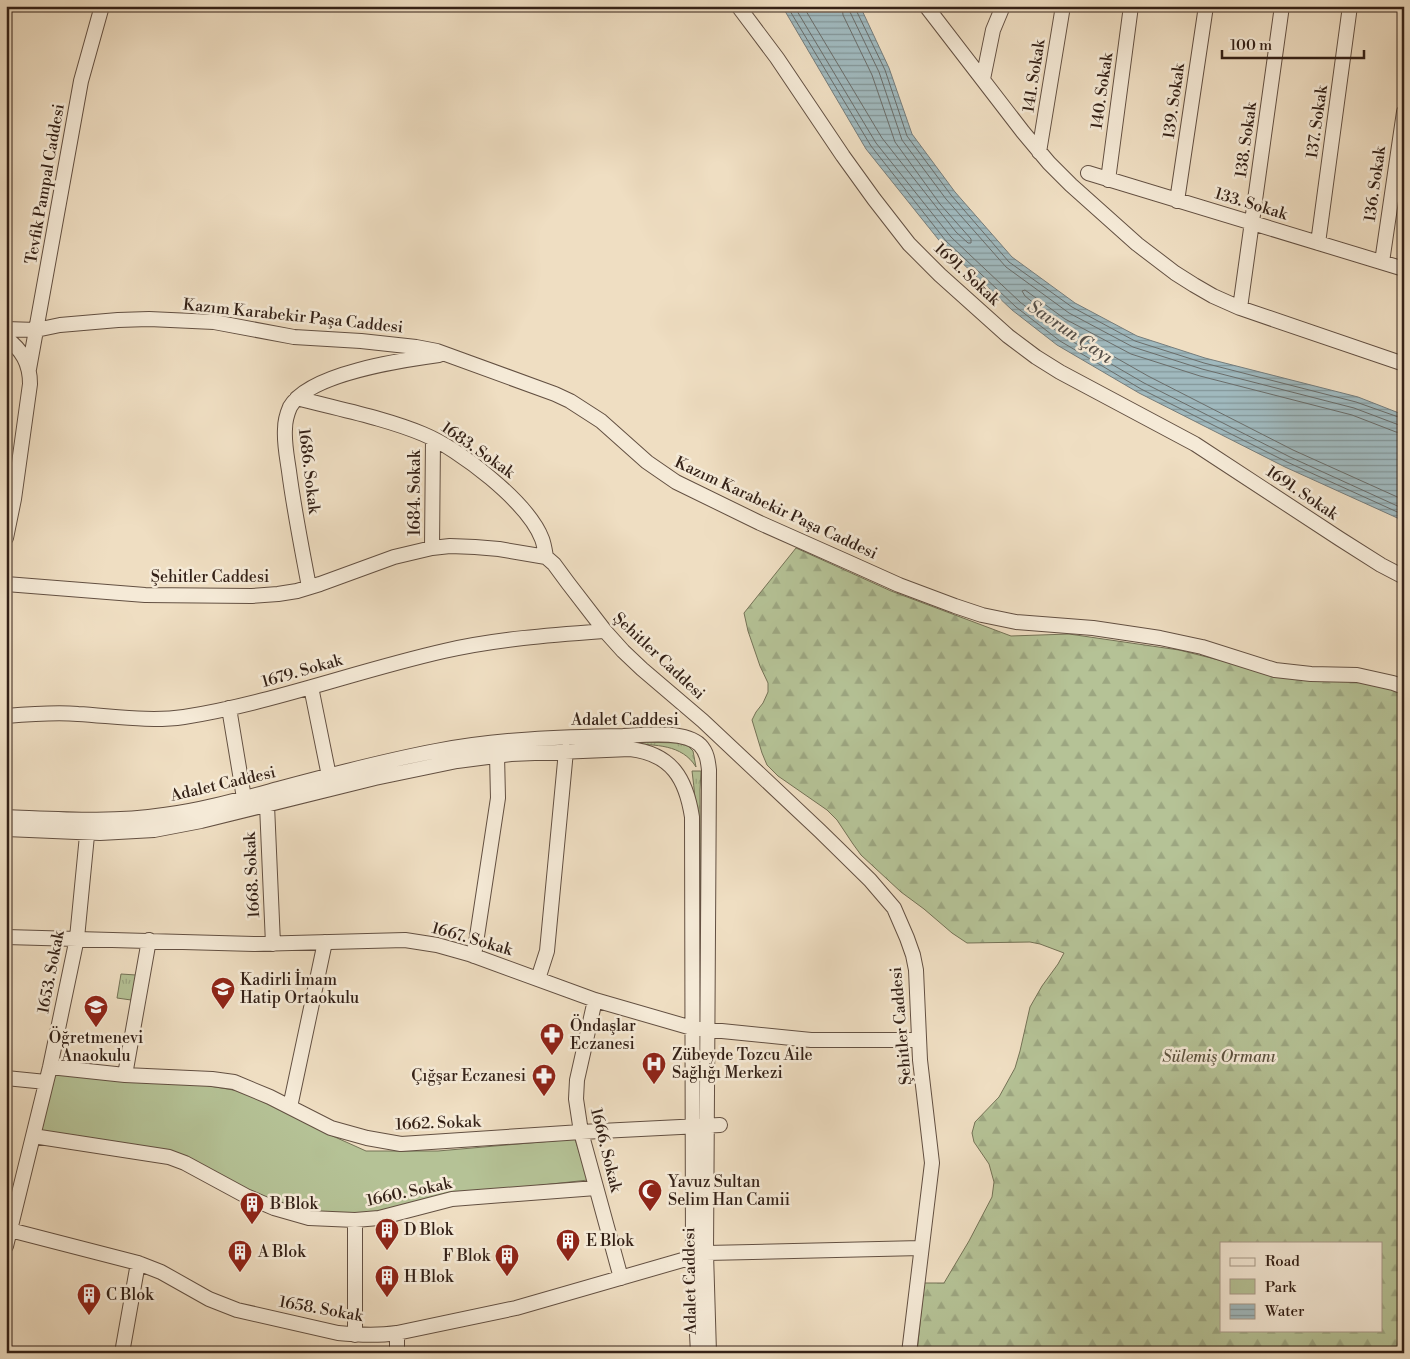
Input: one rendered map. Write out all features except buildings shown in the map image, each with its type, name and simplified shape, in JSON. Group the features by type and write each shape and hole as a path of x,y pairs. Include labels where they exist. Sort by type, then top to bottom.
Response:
{"street":[{"name":"Tevfik Pampal Caddesi","path":"29,369 81,81 102,6"},
{"name":"1691. Sokak","path":"738,6 777,58 874,199 904,236 940,275 1008,336 1060,372 1195,444 1381,565 1404,576"},
{"path":"926,6 1040,152 1071,185 1137,244 1175,273 1194,285 1240,308 1404,364"},
{"path":"983,79 993,30 1003,6"},
{"name":"141. Sokak","path":"1040,152 1063,6"},
{"name":"140. Sokak","path":"1108,180 1131,6"},
{"name":"139. Sokak","path":"1177,201 1206,6"},
{"name":"138. Sokak","path":"1240,308 1282,6"},
{"name":"137. Sokak","path":"1318,243 1350,6"},
{"name":"136. Sokak","path":"1382,262 1404,112"},
{"name":"133. Sokak","path":"1088,174 1404,269"},
{"name":"Kazım Karabekir Paşa Caddesi","path":"6,329 36,330 60,325 98,321 149,319 190,321 229,324 294,337 416,347 446,354 570,401 601,422 647,462 676,482 760,523 899,584 955,606 982,615 1016,622 1093,628 1160,638 1202,647 1275,670 1311,674 1357,675 1404,687"},
{"path":"6,338 22,352 21,382 8,460 6,488"},
{"name":"Tevfik Pampal Caddesi","path":"6,538 14,498 30,384 27,361 22,352"},
{"name":"1686. Sokak","path":"309,587 291,487 285,441 286,416 291,405 297,398 321,383 361,370 399,361 446,354"},
{"name":"1683. Sokak","path":"297,398 400,425 433,439 474,465 510,494 526,513 542,538 546,557"},
{"name":"1684. Sokak","path":"432,548 433,439"},
{"name":"Şehitler Caddesi","path":"6,584 146,594 252,596 278,594 309,587 394,557 432,548 450,546 483,548 546,557 605,631 642,669 703,721 799,811 884,895 894,908 913,955 917,990 919,1040 932,1163 909,1353"},
{"name":"1679. Sokak","path":"6,716 59,713 168,719 267,700 402,661 471,645 605,631"},
{"path":"311,687 329,776"},
{"path":"229,708 244,798"},
{"name":"Adalet Caddesi","path":"6,817 88,826 166,815 436,751 499,741 562,737 661,735 691,739 700,745 705,753 709,770 700,1029"},
{"path":"6,829 88,826 154,830 200,821 423,768 497,755 630,749 641,750 662,760 680,776 688,793 693,828 700,1029 706,1126 699,1255 698,1353"},
{"path":"538,979 546,951 566,751"},
{"path":"474,956 498,798 497,755"},
{"name":"1668. Sokak","path":"267,805 273,944"},
{"name":"1653. Sokak","path":"6,1246 50,1067 76,938 88,826"},
{"name":"1667. Sokak","path":"6,937 273,944 405,940 474,956 596,1000 700,1029 811,1040 919,1040"},
{"path":"124,1074 149,940"},
{"path":"290,1107 325,942"},
{"name":"1666. Sokak","path":"596,1000 577,1080 576,1099 581,1132 622,1278"},
{"name":"1662. Sokak","path":"50,1067 234,1082 270,1097 331,1128 367,1138 401,1144 706,1126"},
{"path":"6,1078 46,1082"},
{"name":"1660. Sokak","path":"33,1136 169,1157 246,1196 274,1208 309,1218 355,1220 379,1218 452,1199 596,1188"},
{"path":"355,1220 355,1335"},
{"name":"1658. Sokak","path":"10,1230 138,1263 161,1272 209,1299 230,1308 280,1321 355,1335 397,1333 516,1308 699,1255 921,1253"},
{"name":"Adalet Caddesi","path":"699,1255 709,1353"},
{"path":"122,1353 138,1263"},
{"path":"397,1333 397,1353"}],"green space":[{"name":"Sülemiş Ormanı","path":"796,548 891,591 1011,636 1069,634 1179,650 1287,677 1404,681 1404,1353 917,1353 924,1283 944,1283 992,1197 994,1182 989,1164 974,1142 972,1133 975,1122 999,1097 1015,1068 1030,1007 1064,953 1030,942 967,943 901,892 861,855 837,820 827,810 778,776 767,765 752,720 768,692 768,683 748,631 744,613"},
{"path":"634,742 685,743 693,751 696,767 690,759 676,750 667,747 631,744 377,772 379,770 491,749 516,746"},
{"path":"692,771 701,771 701,1001 698,1002 698,857"},
{"path":"121,974 136,975 131,1000 117,998"},
{"path":"53,1073 192,1083 239,1091 283,1110 326,1133 366,1151 438,1151 575,1139 588,1180 414,1202 379,1211 340,1215 302,1210 259,1196 198,1164 41,1131"}],"water":[{"name":"Savrun Çayı","path":"782,6 860,6 889,68 912,134 955,192 1012,257 1075,303 1137,336 1205,358 1358,397 1404,415 1404,521 1285,467 1139,393 1057,345 1012,310 942,244 866,149"}],"place":[{"name":"Kadirli İmam Hatip Ortaokulu","path":"223,1010"},
{"name":"Öğretmenevi Anaokulu","path":"96,1028"},
{"name":"Öndaşlar Eczanesi","path":"552,1056"},
{"name":"Zübeyde Tozcu Aile Sağlığı Merkezi","path":"654,1085"},
{"name":"Çığşar Eczanesi","path":"544,1097"},
{"name":"Yavuz Sultan Selim Han Camii","path":"650,1212"},
{"name":"B Blok","path":"252,1225"},
{"name":"D Blok","path":"387,1251"},
{"name":"E Blok","path":"568,1262"},
{"name":"A Blok","path":"240,1273"},
{"name":"F Blok","path":"507,1277"},
{"name":"H Blok","path":"387,1298"},
{"name":"C Blok","path":"89,1316"}]}
